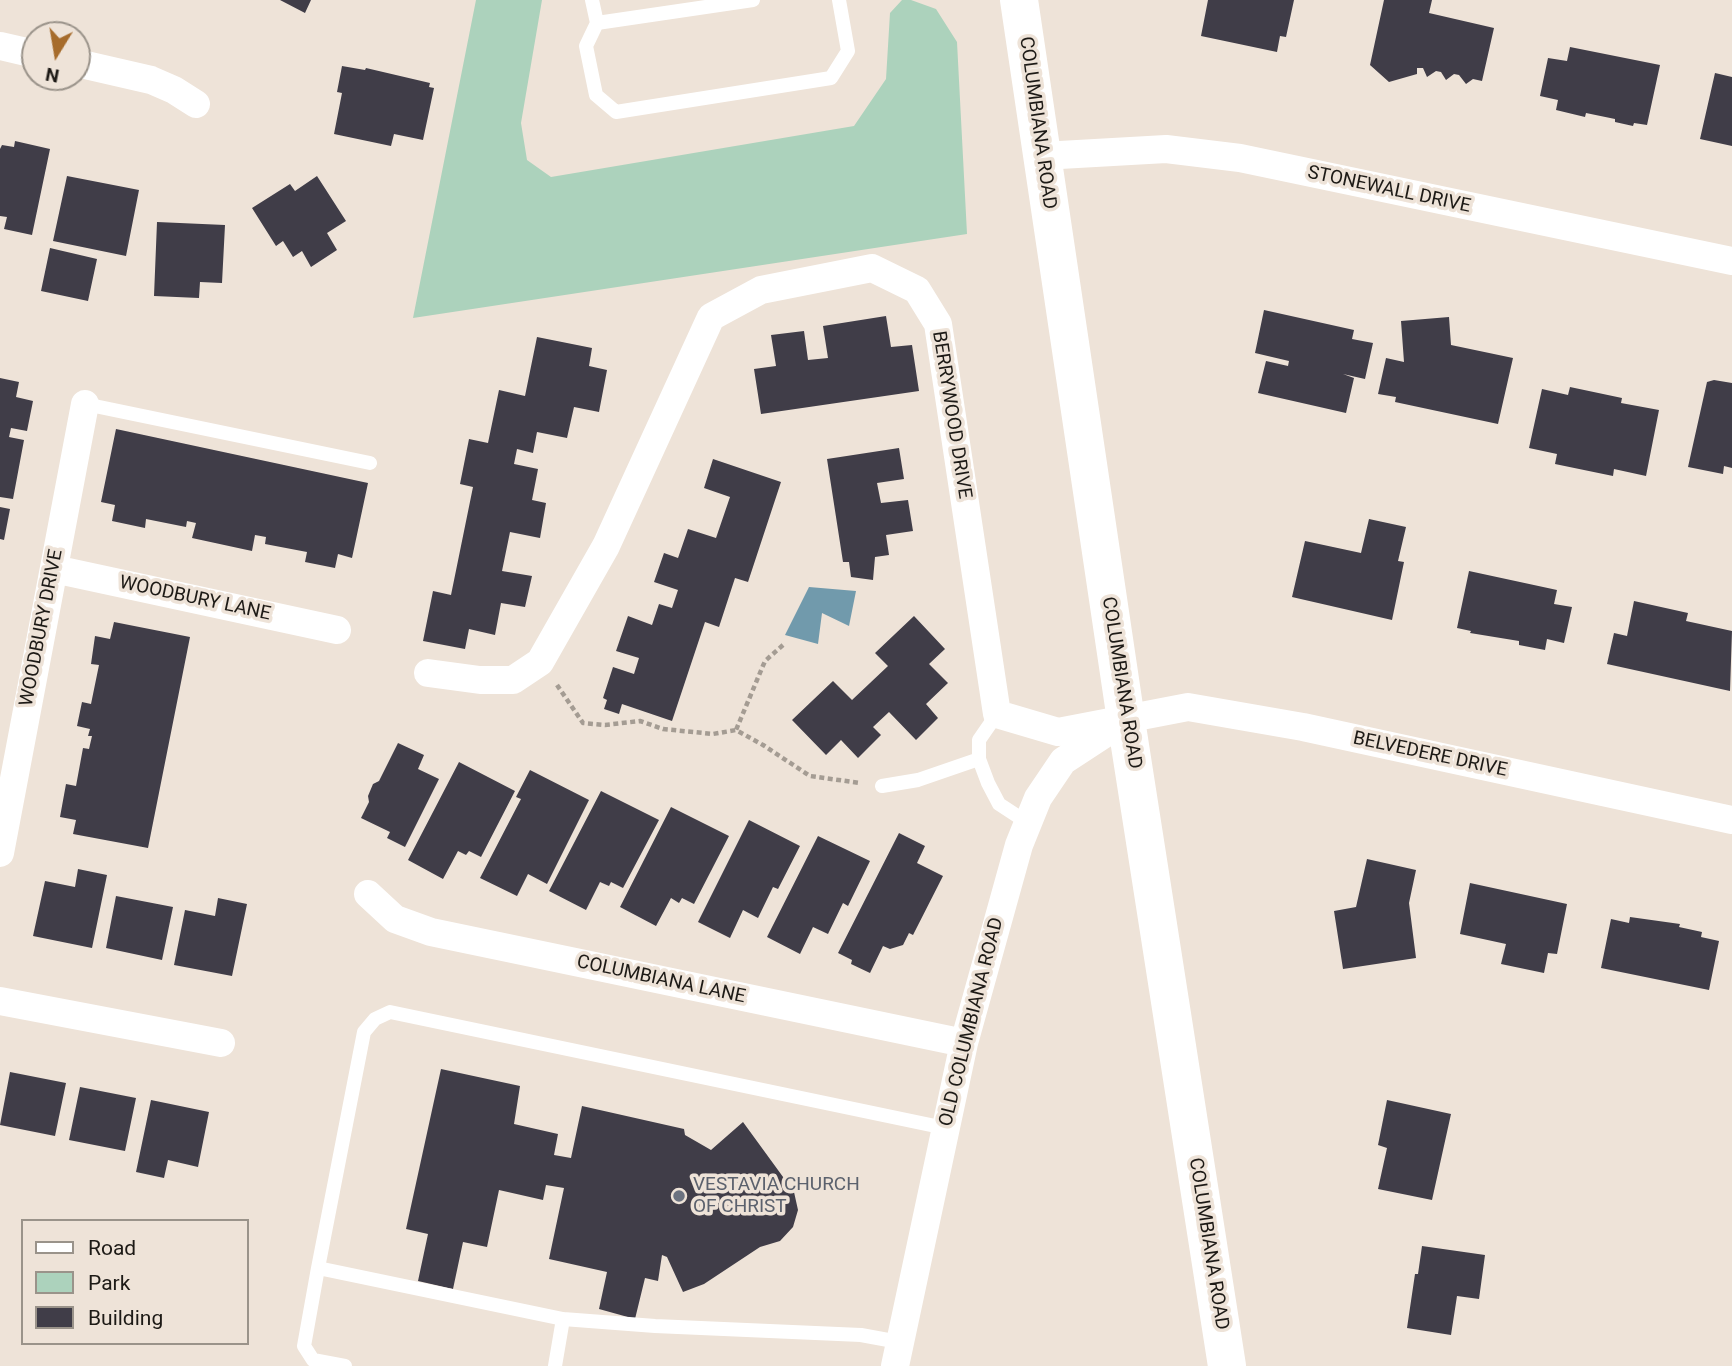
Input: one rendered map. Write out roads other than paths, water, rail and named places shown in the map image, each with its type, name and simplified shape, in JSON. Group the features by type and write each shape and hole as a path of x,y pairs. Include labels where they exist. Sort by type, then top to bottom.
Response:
{"main road":[{"name":"COLUMBIANA ROAD","path":"1019,0 1126,720 1227,1366"}],"street":[{"path":"0,46 21,51"},
{"path":"91,66 151,80 196,104"},
{"name":"STONEWALL DRIVE","path":"1042,156 1166,149 1240,158 1732,261"},
{"name":"BERRYWOOD DRIVE","path":"428,673 480,680 513,680 540,662 606,546 711,317 761,290 872,268 917,290 938,324 997,714"},
{"name":"WOODBURY DRIVE","path":"0,853 8,767 54,569 85,404"},
{"name":"WOODBURY LANE","path":"54,569 337,630"},
{"name":"BELVEDERE DRIVE","path":"1126,720 1188,707 1303,727 1732,820"},
{"path":"997,714 1058,732 1126,720"},
{"name":"OLD COLUMBIANA ROAD","path":"897,1354 964,1043 1019,845 1038,798 1063,761 1126,720"},
{"name":"COLUMBIANA LANE","path":"368,894 395,919 431,932 964,1043"},
{"path":"0,1001 221,1043"}],"lane":[{"path":"592,0 597,23 586,46 596,94 616,112 831,78 848,51 839,0"},
{"path":"597,23 753,0"},
{"path":"85,404 370,463"},
{"path":"997,714 979,740 979,759 999,804 1028,823"},
{"path":"882,786 918,780 979,759"},
{"path":"345,1366 313,1360 304,1346 365,1032 375,1019 390,1012 945,1128"},
{"path":"318,1268 563,1318 655,1326 861,1335 897,1354"},
{"path":"555,1366 563,1318"}],"water":[{"path":"809,587 856,591 849,626 822,613 818,644 785,635"}],"place":[{"name":"VESTAVIA CHURCH OF CHRIST","path":"679,1196"}]}
